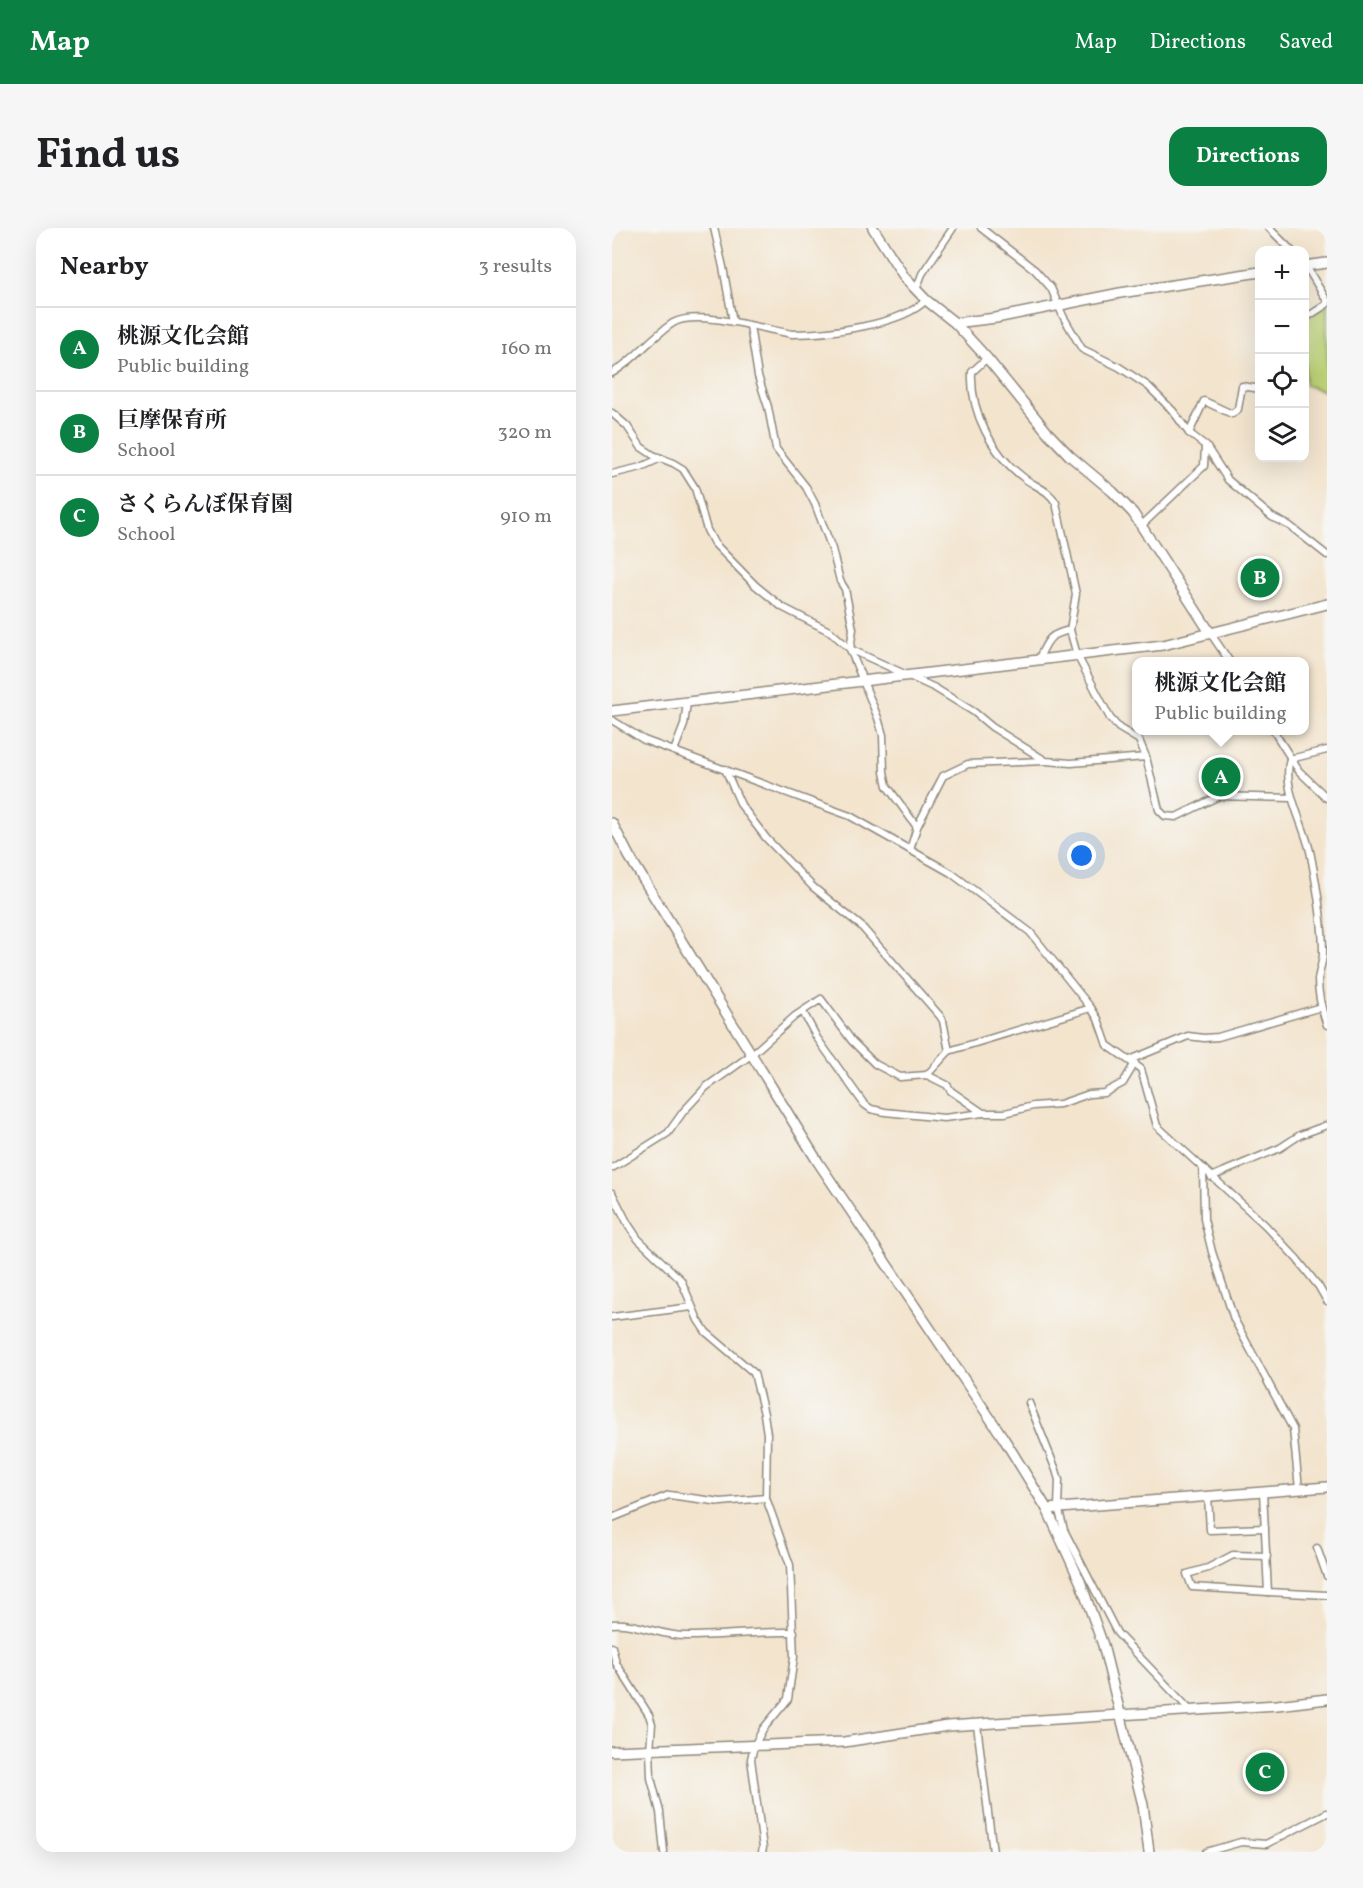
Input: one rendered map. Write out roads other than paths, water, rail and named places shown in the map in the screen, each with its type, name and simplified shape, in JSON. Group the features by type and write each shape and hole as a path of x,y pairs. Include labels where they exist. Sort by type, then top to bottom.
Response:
{"street":[{"path":"714,228 733,322"},
{"path":"873,228 916,290 955,322 1048,433 1070,456 1123,502 1142,525 1227,657"},
{"path":"916,290 922,274 953,228"},
{"path":"981,228 1035,270 1052,288 1072,334 1082,349 1119,367 1148,386 1173,411 1189,433 1206,446 1228,480 1272,517 1290,526 1327,555"},
{"path":"1269,228 1287,246"},
{"path":"1309,265 1327,263"},
{"path":"955,322 996,318 1170,284 1255,273"},
{"path":"1309,273 1327,303 1309,316"},
{"path":"612,373 623,367 673,323 694,317 792,334 857,329 914,310 926,300"},
{"path":"750,326 758,376 768,407 776,449 806,487 815,504 832,549 840,581 845,589 853,629 850,649 879,718 883,735 884,772 887,786 917,827"},
{"path":"987,358 972,372 974,402 981,423 1000,454 1023,477 1051,494 1056,503 1076,594 1070,630 1077,656 1110,718 1119,728 1139,740 1146,757 1159,810 1165,816 1176,817 1219,796 1292,798"},
{"path":"1189,433 1204,401 1232,414 1238,409 1242,386 1255,388"},
{"path":"612,413 627,426 641,447 683,469 695,488 714,543 755,585 782,608 831,632 850,649 911,676 974,712 992,727 1046,761"},
{"path":"1142,525 1204,466 1206,446"},
{"path":"612,474 641,467 661,458"},
{"path":"612,711 1163,645 1327,604"},
{"path":"1038,660 1049,639 1055,633 1070,630"},
{"path":"674,751 684,725 687,703"},
{"path":"612,720 644,740 850,816 951,873 1030,932 1098,1018 1107,1045 1141,1069 1157,1126 1265,1225 1297,1259 1327,1300"},
{"path":"1277,735 1299,771 1327,798"},
{"path":"1290,759 1327,750"},
{"path":"910,850 917,827 943,776 968,764 1046,761 1071,763 1146,757"},
{"path":"1290,759 1288,767 1292,798 1311,855 1319,909 1323,954 1318,980 1324,998 1321,1007 1327,1025"},
{"path":"725,770 741,805 766,838 813,887 861,926 940,1016 949,1051"},
{"path":"612,823 629,856 818,1162 1004,1439 1047,1509 1080,1581 1103,1646 1143,1805 1149,1852"},
{"path":"612,1168 668,1133 682,1112 706,1087 751,1055 795,1016 821,999 852,1041 875,1064 900,1077 927,1075 947,1085 951,1091 983,1113"},
{"path":"803,1012 817,1038 864,1104 871,1109 885,1112 944,1118 1005,1113 1033,1106 1060,1104 1089,1094 1104,1093 1123,1083 1132,1062 1188,1036 1218,1037 1321,1007"},
{"path":"927,1075 949,1051 1091,1008"},
{"path":"1212,1177 1327,1125"},
{"path":"1203,1168 1204,1219 1212,1252 1234,1319 1293,1429 1299,1489"},
{"path":"612,1193 638,1239 681,1280 706,1332 754,1373 767,1434 766,1498 789,1565 794,1632 794,1657 788,1700 763,1729 754,1746 751,1759 762,1852"},
{"path":"1319,1287 1327,1287"},
{"path":"612,1317 692,1307"},
{"path":"1029,1403 1059,1480 1058,1507 1064,1530 1073,1550 1117,1633 1189,1709"},
{"path":"1047,1509 1327,1487"},
{"path":"1263,1492 1268,1592"},
{"path":"612,1518 669,1495 721,1502 766,1498"},
{"path":"1208,1496 1210,1530 1265,1528"},
{"path":"1317,1548 1327,1575"},
{"path":"1267,1556 1233,1555 1208,1568 1187,1574 1192,1587 1327,1595"},
{"path":"612,1624 623,1623 655,1632 684,1636 755,1631 794,1632"},
{"path":"612,1647 616,1663 649,1715 652,1724 651,1778 660,1812 664,1852"},
{"path":"612,1751 844,1742 948,1726 1327,1700"},
{"path":"977,1725 993,1852"},
{"path":"1206,1852 1241,1842 1266,1844 1327,1813"}],"place":[{"name":"巨摩保育所","path":"1260,578"},
{"name":"桃源文化会館","path":"1221,777"},
{"name":"さくらんぼ保育園","path":"1265,1772"}]}
